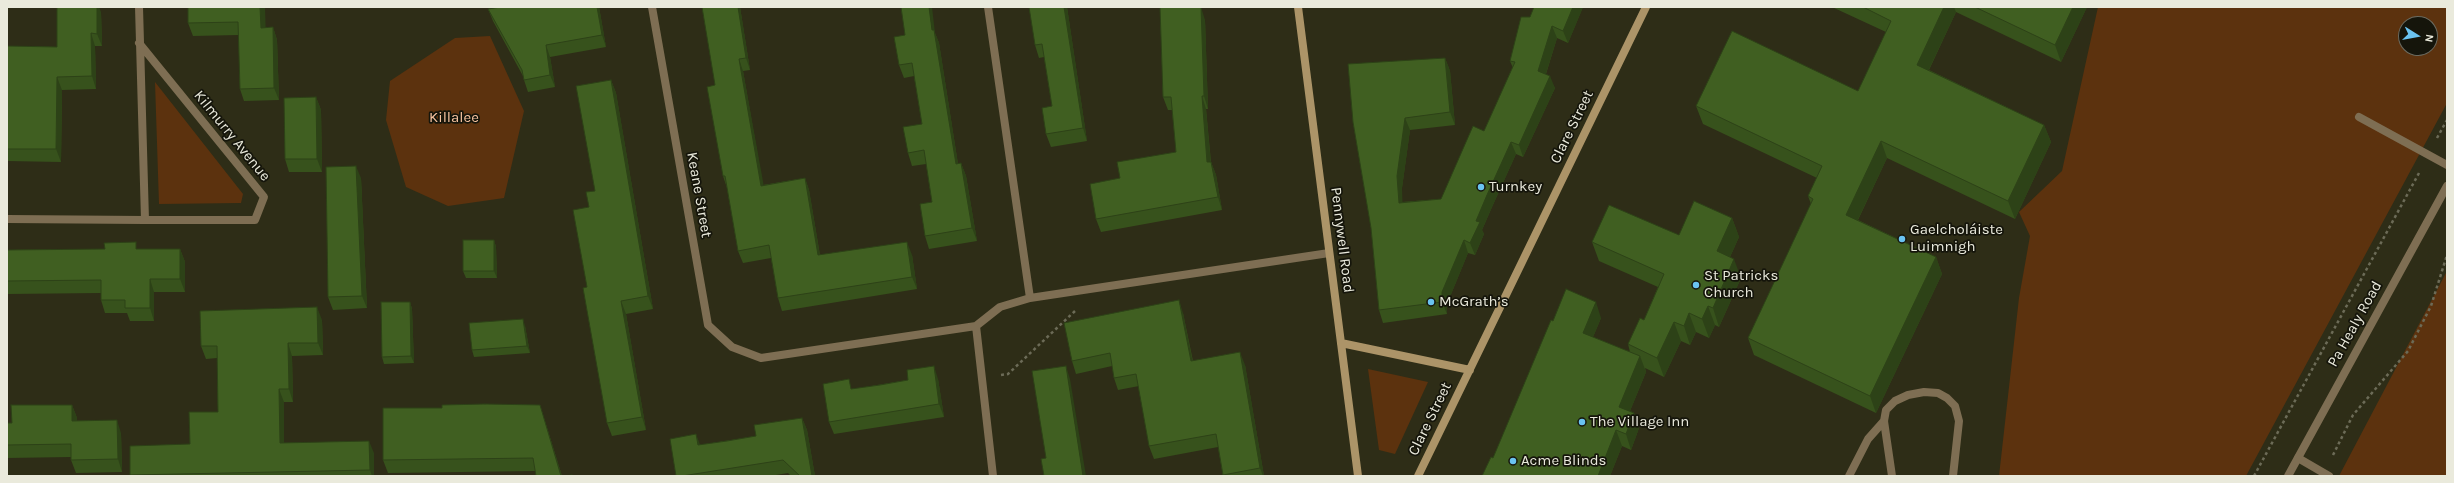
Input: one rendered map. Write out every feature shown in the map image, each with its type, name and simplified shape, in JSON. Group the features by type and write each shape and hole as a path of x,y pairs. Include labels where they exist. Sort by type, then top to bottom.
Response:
{"main road":[{"name":"Pennywell Road","path":"1298,7 1358,476"},
{"name":"Clare Street","path":"1418,476 1646,7"},
{"path":"1341,343 1470,370"}],"street":[{"path":"138,7 145,220"},
{"name":"Keane Street","path":"652,7 708,326 732,347 761,358 976,326"},
{"path":"988,7 1030,298"},
{"name":"Kilmurry Avenue","path":"7,219 255,220 264,197 139,43"},
{"path":"2359,117 2447,165"},
{"name":"Pa Healy Road","path":"2288,476 2447,186"},
{"path":"993,476 976,326 1000,307 1030,298 1329,253"},
{"path":"1892,476 1884,420 1886,410 1895,401 1908,395 1924,392 1938,393 1947,398 1955,406 1959,421 1952,476"},
{"path":"1849,476 1868,439 1884,420"},
{"path":"2298,458 2329,476"}],"path":[{"path":"2439,135 2447,120"},
{"path":"2254,476 2414,181"},
{"path":"2342,439 2353,415 2408,351 2431,306 2447,255"},
{"path":"983,378 1008,374 1072,316 1082,301 1082,290"}],"green space":[{"path":"2098,7 2447,7 2447,103 2246,476 1999,476 2019,298 2030,236 2019,212 2062,171"},
{"name":"Killalee","path":"490,36 524,111 504,198 448,206 406,187 386,120 390,81 455,38"},
{"path":"155,82 243,194 241,203 159,204"},
{"path":"2447,271 2447,476 2339,476"},
{"path":"1368,369 1428,382 1395,454 1379,450"}],"building":[{"path":"57,7 97,7 97,34 91,33 92,76 57,77 56,149 7,149 7,46 57,47"},
{"path":"188,7 260,7 261,28 273,27 274,88 240,89 238,22 188,23"},
{"path":"501,7 597,7 602,35 546,45 550,75 524,80 522,70 488,9"},
{"path":"702,7 738,7 746,58 739,59 761,186 805,178 818,255 907,242 912,277 778,298 769,245 738,251 707,87 715,85"},
{"path":"901,7 929,7 956,164 961,163 972,228 925,236 920,204 932,202 924,150 908,153 903,127 922,124 912,63 899,65 894,37 905,35"},
{"path":"1029,7 1064,7 1083,128 1046,134 1042,108 1052,106 1042,44 1035,45"},
{"path":"1160,7 1201,7 1204,96 1202,96 1207,162 1211,162 1218,197 1096,219 1090,184 1120,178 1117,162 1176,152 1171,97 1163,97"},
{"path":"1534,7 1573,7 1563,31 1552,26 1538,71 1550,76 1519,145 1511,142 1476,221 1480,222 1470,243 1464,240 1442,292 1442,302 1379,310 1371,228 1353,122 1348,64 1445,58 1450,112 1405,118 1397,176 1399,203 1441,199 1473,126 1484,131 1515,62 1510,61 1521,17 1530,17"},
{"path":"1863,7 1944,7 1917,65 2044,125 2008,201 1881,141 1846,215 1936,257 1870,396 1748,338 1813,199 1808,196 1822,166 1696,106 1732,31 1858,91 1891,21"},
{"path":"1975,7 2073,7 2055,45"},
{"path":"611,80 648,296 621,301 642,417 607,423 583,288 587,287 573,210 589,207 586,192 595,191 576,86"},
{"path":"316,97 317,159 285,159 284,98"},
{"path":"356,166 362,296 328,297 326,167"},
{"name":"St Patricks Church","path":"1694,201 1732,218 1717,251 1734,259 1713,308 1708,306 1702,319 1689,313 1684,326 1674,322 1657,358 1628,344 1640,318 1644,320 1664,274 1592,242 1609,205 1679,235"},
{"path":"463,240 494,240 494,271 463,271"},
{"path":"136,242 136,249 180,249 180,279 150,279 150,308 125,308 125,300 101,300 101,280 7,281 7,250 105,249 104,243"},
{"path":"1566,289 1596,302 1583,333 1640,356 1619,407 1634,413 1626,434 1616,430 1598,476 1482,476 1491,457 1493,458 1551,320 1553,321"},
{"path":"1179,300 1191,361 1240,352 1260,468 1223,475 1216,434 1149,446 1136,374 1114,378 1110,353 1072,361 1064,323"},
{"path":"381,302 410,302 411,356 382,357"},
{"path":"317,307 318,343 288,343 289,389 279,389 280,443 369,441 370,470 130,475 130,446 190,444 189,412 218,412 217,346 201,346 200,311"},
{"path":"523,319 527,346 472,350 469,323"},
{"path":"934,366 939,404 829,422 823,384 849,379 851,389 880,385 908,380 907,370"},
{"path":"1066,366 1083,476 1044,476 1041,459 1046,458 1032,371"},
{"path":"11,405 72,405 72,421 117,420 118,459 71,460 71,444 7,445 7,423 12,423"},
{"path":"442,405 540,405 561,476 536,476 533,458 383,460 383,408 442,408"},
{"path":"802,418 812,476 800,476 783,460 676,476 670,439 696,434 698,445 727,441 756,436 754,425"}],"place":[{"name":"Turnkey","path":"1481,187"},
{"name":"Gaelcholáiste Luimnigh","path":"1902,239"},
{"name":"St Patricks Church","path":"1696,285"},
{"name":"McGrath’s","path":"1431,302"},
{"name":"The Village Inn","path":"1582,422"},
{"name":"Acme Blinds","path":"1513,461"}]}
